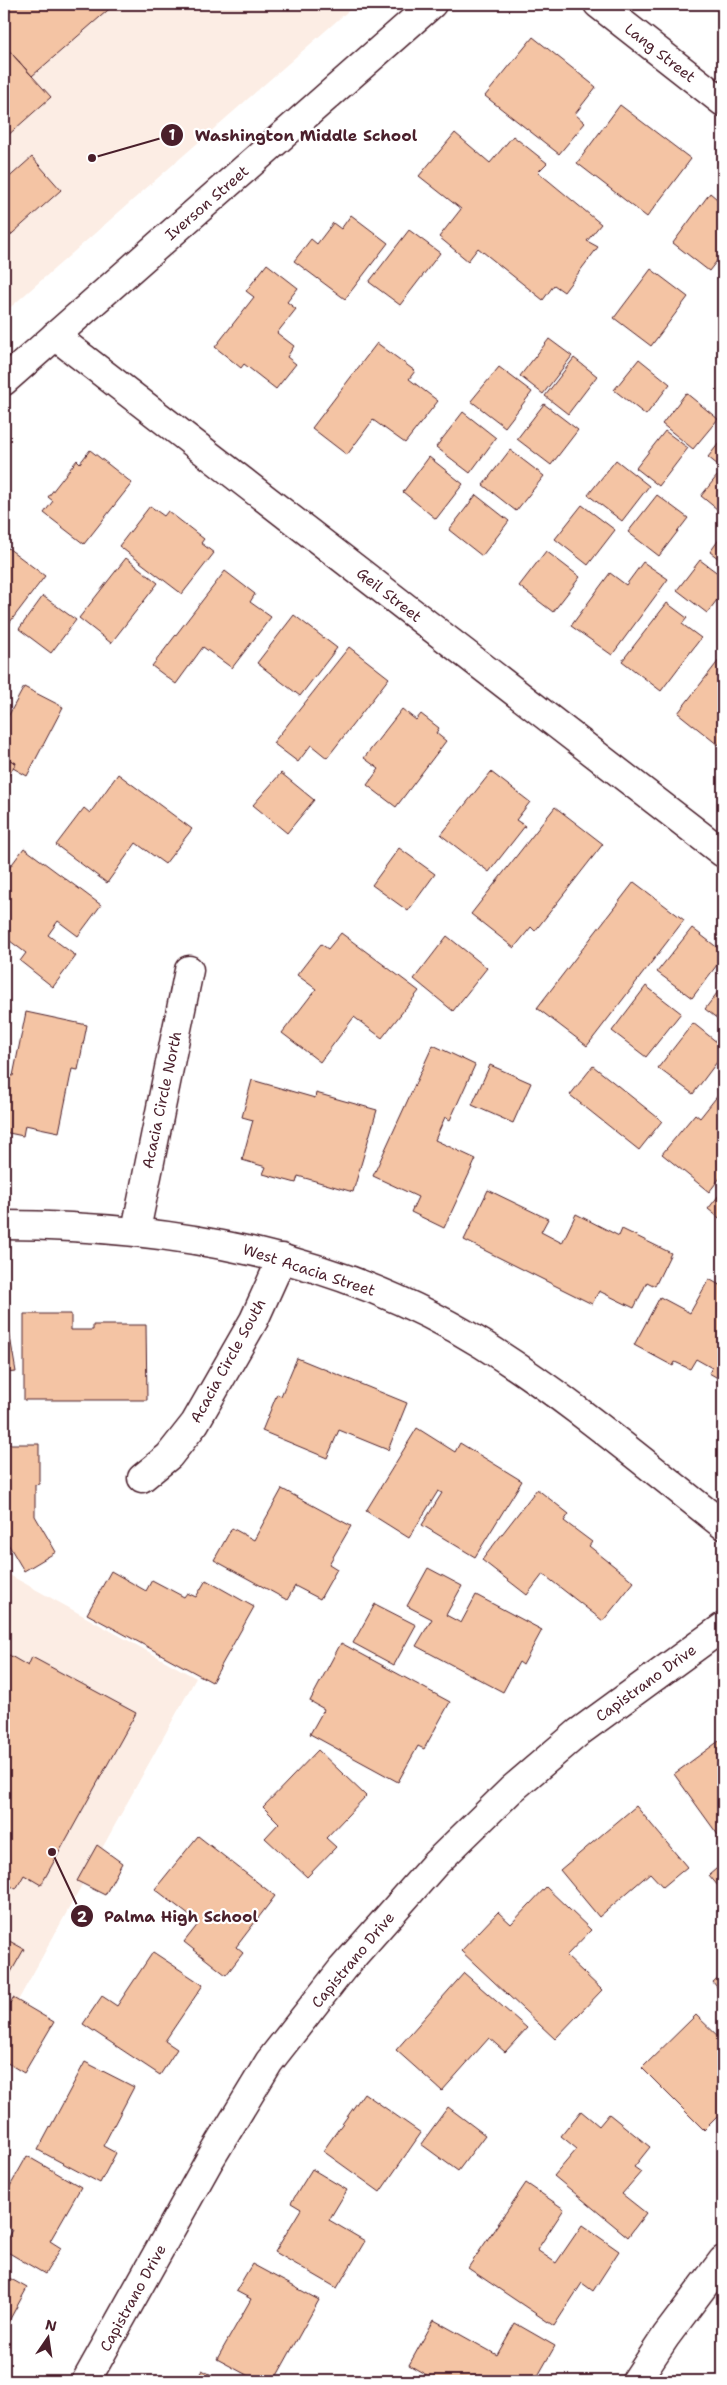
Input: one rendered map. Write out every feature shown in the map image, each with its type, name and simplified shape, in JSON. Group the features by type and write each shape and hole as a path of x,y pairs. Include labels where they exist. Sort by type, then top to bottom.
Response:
{"street":[{"name":"Iverson Street","path":"4,382 432,4"},
{"name":"Lang Street","path":"598,4 723,102"},
{"name":"Geil Street","path":"55,336 723,853"},
{"name":"Acacia Circle North","path":"136,1230 189,970"},
{"name":"West Acacia Street","path":"4,1225 63,1225 136,1230 235,1246 282,1258 337,1276 380,1293 433,1316 480,1343 529,1375 723,1525"},
{"name":"Acacia Circle South","path":"142,1478 168,1456 195,1423 244,1337 282,1258"},
{"name":"Capistrano Drive","path":"86,2381 209,2161 269,2062 342,1969 435,1864 511,1790 579,1732 723,1627"},
{"path":"636,2381 666,2336 723,2260"}],"shaded area":[{"path":"4,4 356,4 4,313"},
{"path":"4,1572 196,1678 4,2026"}],"building":[{"path":"4,4 115,4 32,76 4,45"},
{"path":"533,37 596,87 575,114 585,123 559,154 485,96"},
{"path":"4,45 51,97 6,137 4,135"},
{"path":"620,105 691,159 647,217 577,163"},
{"path":"455,133 490,163 513,136 547,163 538,172 601,224 587,241 598,247 564,292 554,285 543,300 478,248 468,261 439,237 461,209 419,176"},
{"path":"32,157 61,190 4,241 4,182"},
{"path":"710,193 723,204 723,253 709,271 673,243"},
{"path":"351,215 388,243 345,299 294,261 311,239 317,244 333,223 341,229"},
{"path":"409,230 440,253 400,305 369,282"},
{"path":"267,264 298,288 287,302 296,309 277,333 294,346 287,357 296,364 276,389 244,364 241,368 215,347 254,297 246,291"},
{"path":"651,269 688,297 651,346 614,318"},
{"path":"549,339 572,356 543,394 520,376"},
{"path":"377,343 415,371 409,379 438,401 405,443 373,420 347,455 312,428"},
{"path":"574,358 597,376 568,414 545,396"},
{"path":"639,359 670,384 646,415 614,390"},
{"path":"499,367 532,392 505,427 471,401"},
{"path":"686,393 718,419 693,449 662,424"},
{"path":"544,404 578,430 551,465 517,439"},
{"path":"463,412 496,438 470,473 436,447"},
{"path":"665,431 688,448 659,486 636,468"},
{"path":"723,438 723,469 708,457"},
{"path":"90,450 132,483 84,544 44,513 53,501 48,497 77,460 80,463"},
{"path":"510,450 544,476 516,511 483,485"},
{"path":"429,457 463,484 436,519 403,492"},
{"path":"616,460 649,486 622,521 588,495"},
{"path":"717,476 723,481 723,514 701,496"},
{"path":"476,495 509,521 482,556 449,530"},
{"path":"657,495 688,518 659,556 628,532"},
{"path":"582,505 615,530 588,565 555,539"},
{"path":"150,506 164,516 168,511 204,539 201,543 214,553 182,594 119,546"},
{"path":"723,534 723,562 710,552"},
{"path":"4,545 45,576 4,630"},
{"path":"546,551 580,577 553,612 519,586"},
{"path":"126,558 158,583 111,643 79,618"},
{"path":"700,560 723,577 723,592 707,613 677,590"},
{"path":"643,562 668,579 612,655 571,626 610,573 626,585"},
{"path":"225,571 255,594 250,602 271,617 232,668 203,647 176,684 152,666"},
{"path":"43,596 76,620 51,653 19,629"},
{"path":"667,603 687,618 682,624 701,638 661,691 622,661"},
{"path":"294,615 337,648 300,696 257,663"},
{"path":"349,647 389,678 327,758 311,745 298,762 273,743"},
{"path":"723,655 723,739 718,745 678,713"},
{"path":"24,687 63,707 27,776 13,768 16,763 4,757 4,724"},
{"path":"402,709 416,720 421,714 439,728 436,733 446,741 396,807 367,785 379,769 364,758"},
{"path":"4,757 16,763 6,780 4,778"},
{"path":"491,772 530,802 516,820 525,826 489,872 441,835"},
{"path":"281,773 314,800 287,833 253,805"},
{"path":"118,774 192,829 165,864 136,843 107,883 56,845 84,808 90,813"},
{"path":"555,807 603,844 535,931 531,927 514,948 471,914"},
{"path":"24,848 101,905 78,936 58,921 48,935 76,956 53,987 20,961 26,953 6,938 4,941 4,875"},
{"path":"399,848 435,874 408,911 372,885"},
{"path":"634,882 684,920 587,1046 537,1008"},
{"path":"692,928 723,952 723,957 692,998 657,972"},
{"path":"341,933 419,991 382,1038 354,1017 320,1062 282,1033 316,989 297,975 321,944 328,949"},
{"path":"447,936 487,968 453,1011 414,979"},
{"path":"723,985 723,1023 705,1009"},
{"path":"646,986 681,1013 646,1057 612,1031"},
{"path":"26,1012 87,1025 78,1070 72,1069 59,1132 25,1125 23,1136 4,1132 4,1074 13,1076"},
{"path":"693,1023 723,1047 723,1054 693,1094 658,1068"},
{"path":"433,1045 475,1065 450,1120 445,1117 435,1140 476,1159 444,1228 411,1212 418,1197 373,1176"},
{"path":"490,1065 531,1083 513,1123 472,1105"},
{"path":"593,1066 662,1121 639,1150 570,1095"},
{"path":"252,1080 315,1098 316,1093 377,1110 353,1192 298,1176 296,1183 263,1174 266,1167 242,1160 253,1120 242,1117"},
{"path":"723,1089 723,1174 709,1192 662,1154 695,1114 700,1118"},
{"path":"488,1190 548,1219 541,1232 562,1243 576,1214 619,1236 622,1229 671,1253 655,1286 647,1282 634,1308 599,1291 592,1304 464,1240"},
{"path":"723,1190 723,1221 708,1209"},
{"path":"709,1279 723,1287 723,1381 709,1373 712,1368 696,1359 690,1369 675,1362 673,1366 634,1345 660,1297 690,1313"},
{"path":"24,1314 71,1314 71,1330 93,1330 93,1325 146,1325 147,1400 24,1400"},
{"path":"7,1319 16,1372 4,1373 4,1320"},
{"path":"297,1358 407,1403 388,1450 339,1430 327,1458 262,1431 277,1394 281,1396"},
{"path":"417,1428 455,1452 460,1443 522,1481 475,1557 422,1525 442,1493 438,1491 409,1538 366,1511"},
{"path":"4,1444 39,1444 39,1484 35,1485 35,1516 56,1552 24,1571 4,1537"},
{"path":"282,1489 351,1526 329,1564 337,1569 320,1599 295,1586 287,1600 214,1560 232,1528 254,1540"},
{"path":"537,1489 569,1514 564,1521 592,1542 589,1546 634,1582 603,1621 543,1574 527,1595 482,1560"},
{"path":"428,1568 462,1586 446,1615 461,1623 476,1595 542,1630 523,1665 519,1662 503,1692 416,1646 432,1619 407,1606"},
{"path":"111,1571 146,1591 152,1580 184,1597 187,1593 196,1597 206,1580 254,1607 212,1682 87,1614"},
{"path":"375,1604 416,1625 394,1665 353,1643"},
{"path":"341,1643 450,1702 424,1749 418,1746 398,1782 310,1734 324,1709 310,1701"},
{"path":"4,1652 28,1666 32,1657 136,1713 41,1885 24,1875 16,1889 4,1882"},
{"path":"723,1738 723,1831 718,1835 674,1774"},
{"path":"318,1750 366,1796 326,1838 336,1847 307,1877 265,1838 279,1823 263,1807"},
{"path":"636,1806 687,1867 663,1887 650,1873 599,1917 560,1870"},
{"path":"198,1836 275,1896 236,1947 243,1953 226,1975 184,1942 199,1923 155,1889"},
{"path":"97,1845 122,1863 105,1895 77,1881"},
{"path":"723,1863 723,1892 709,1875"},
{"path":"546,1887 591,1930 566,1956 602,1990 555,2039 461,1951 498,1912 511,1924"},
{"path":"4,1938 24,1949 6,1981 9,1983 4,1992"},
{"path":"153,1952 203,1985 165,2041 177,2049 160,2075 83,2024 102,1996 117,2006"},
{"path":"464,1973 527,2028 505,2052 489,2038 442,2091 396,2050"},
{"path":"723,1973 723,1995 713,1982"},
{"path":"13,1998 54,2022 24,2073 4,2061 4,2014"},
{"path":"696,2015 723,2041 723,2111 704,2130 642,2068"},
{"path":"85,2062 134,2087 103,2146 116,2153 100,2183 38,2150"},
{"path":"364,2093 421,2133 380,2192 323,2151"},
{"path":"448,2107 485,2135 458,2171 421,2144"},
{"path":"581,2111 599,2126 609,2114 650,2147 634,2167 641,2172 622,2194 646,2213 628,2237 554,2176 577,2149 561,2136"},
{"path":"27,2156 81,2187 50,2241 61,2248 45,2274 4,2250 4,2244 12,2230 4,2226 4,2197"},
{"path":"312,2169 347,2190 329,2220 365,2241 337,2288 275,2252 301,2209 291,2203"},
{"path":"526,2183 564,2209 537,2250 556,2263 582,2225 619,2251 593,2291 582,2283 554,2326 468,2268"},
{"path":"252,2264 319,2300 274,2381 258,2381 217,2359 251,2299 236,2291"},
{"path":"4,2275 27,2288 4,2330"},
{"path":"434,2320 497,2355 515,2323 555,2346 535,2381 437,2381 409,2365"},
{"path":"202,2370 223,2381 196,2381"}],"place":[{"name":"Washington Middle School","path":"92,158"},
{"name":"Palma High School","path":"52,1852"}]}
